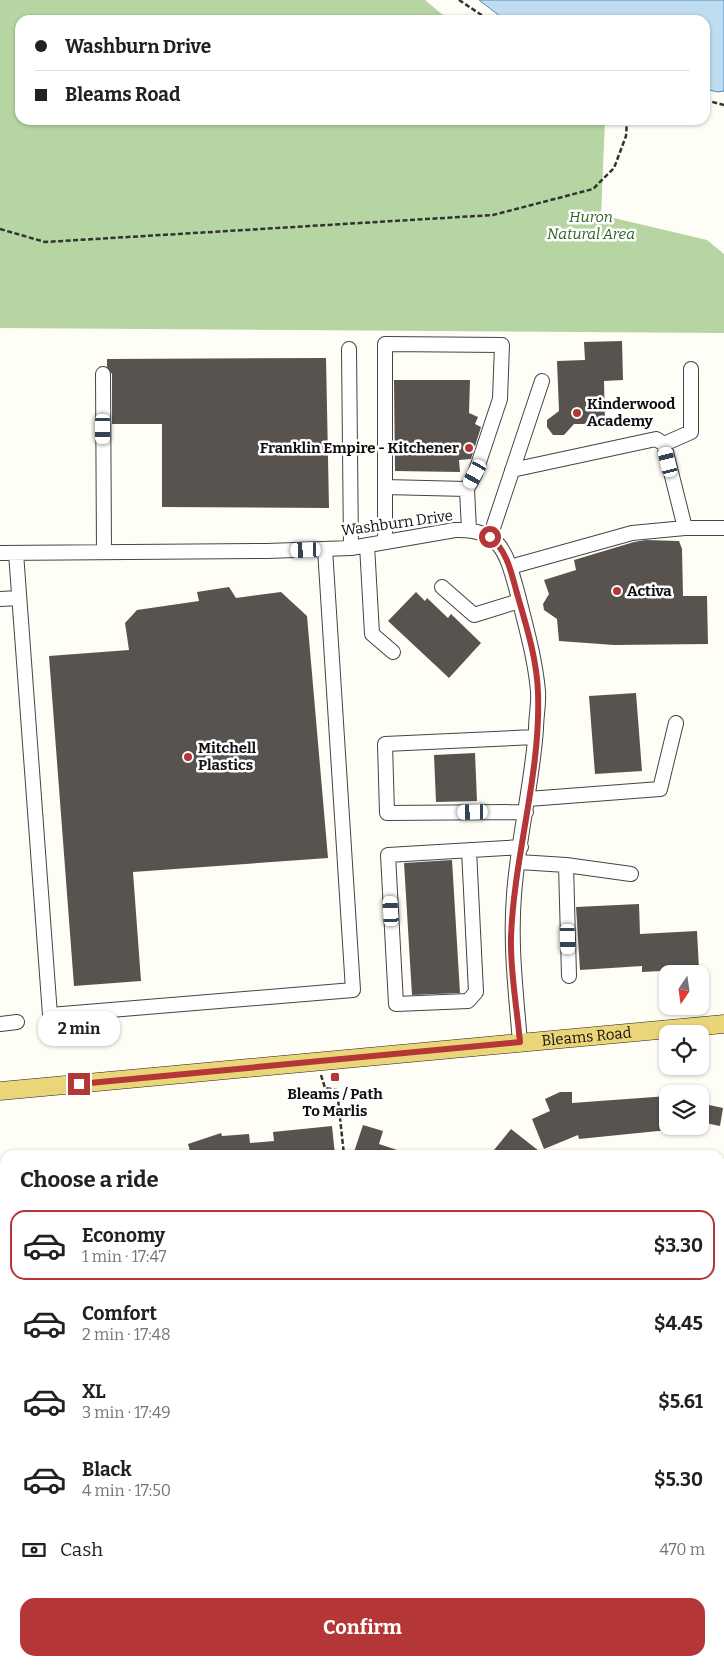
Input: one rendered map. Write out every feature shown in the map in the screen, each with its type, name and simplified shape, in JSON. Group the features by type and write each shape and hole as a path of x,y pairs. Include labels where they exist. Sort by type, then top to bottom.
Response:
{"main road":[{"name":"Bleams Road","path":"0,1091 724,1024"}],"street":[{"path":"385,542 385,344 502,345 500,399 475,474 468,489 469,530"},
{"path":"349,349 351,548"},
{"path":"664,444 691,432 691,369"},
{"path":"103,374 104,552"},
{"path":"520,1042 511,939 518,862 535,737 538,693 532,647 510,567 498,543 490,537 542,380"},
{"path":"512,470 656,439 664,444 684,528"},
{"path":"386,487 468,489"},
{"path":"510,567 632,533 684,528 724,528"},
{"name":"Washburn Drive","path":"0,553 351,548 469,530 486,533 490,537"},
{"path":"367,545 372,634 392,652"},
{"path":"16,553 50,1014 353,990 325,549"},
{"path":"442,587 474,614 519,601"},
{"path":"0,599 18,598"},
{"path":"535,737 385,744 387,814 527,805 660,789 676,723"},
{"path":"469,850 476,992 468,1001 396,1004 388,855 469,850 521,847"},
{"path":"518,862 566,865 631,874"},
{"path":"566,865 569,976"},
{"path":"0,1024 17,1022"}],"path":[{"path":"459,0 482,15"},
{"path":"710,102 724,106"},
{"path":"0,229 45,242 493,215 594,189 614,168 626,136 627,125"},
{"path":"318,1061 325,1088 337,1090 343,1150"}],"green space":[{"name":"Huron Natural Area","path":"0,0 425,0 443,15 15,15 15,125 605,125 601,215 707,240 724,254 724,333 0,328"}],"water":[{"path":"479,0 724,0 724,91 710,90 710,15 498,15"}],"building":[{"path":"622,341 623,380 604,381 605,424 574,424 564,435 553,435 547,427 547,420 559,411 557,361 585,360 584,342"},
{"path":"326,358 329,508 162,507 162,424 112,424 112,374 107,367 107,359"},
{"path":"394,380 470,380 469,413 478,417 475,424 481,427 471,459 459,460 460,472 395,471"},
{"name":"Activa","path":"646,540 679,541 682,549 683,596 707,596 708,644 614,645 559,641 557,619 544,610 543,604 549,594 544,580 576,570 574,560"},
{"name":"Mitchell Plastics","path":"229,587 236,598 281,592 307,616 328,858 133,872 141,981 74,986 49,656 129,650 125,623 137,610 199,601 197,592"},
{"path":"416,592 425,601 427,598 448,618 451,614 481,643 449,678 388,621"},
{"path":"636,693 642,771 595,774 589,696"},
{"path":"475,753 477,801 436,802 434,755"},
{"path":"452,860 460,993 412,995 404,863"},
{"path":"639,904 640,934 697,931 699,965 659,965 659,971 642,972 642,966 580,970 576,907"},
{"path":"560,1092 572,1092 572,1103 659,1097 659,1131 579,1139 578,1135 544,1149 532,1119 550,1111 545,1099"},
{"path":"709,1105 723,1108 720,1126 709,1124"},
{"path":"363,1125 383,1131 379,1144 397,1150 355,1150"},
{"path":"332,1126 334,1150 190,1150 188,1144 221,1133 222,1136 249,1134 250,1143 274,1141 273,1132"},
{"path":"511,1129 538,1150 494,1150"}],"place":[{"name":"Kinderwood Academy","path":"577,413"},
{"name":"Franklin Empire - Kitchener","path":"469,448"},
{"name":"Activa","path":"617,591"},
{"name":"Mitchell Plastics","path":"188,757"},
{"name":"Bleams / Path To Marlis","path":"335,1077"}],"route":[{"path":"79,1084 520,1042 511,939 514,892 533,766 538,693 532,647 510,567 498,543 490,537"}]}
